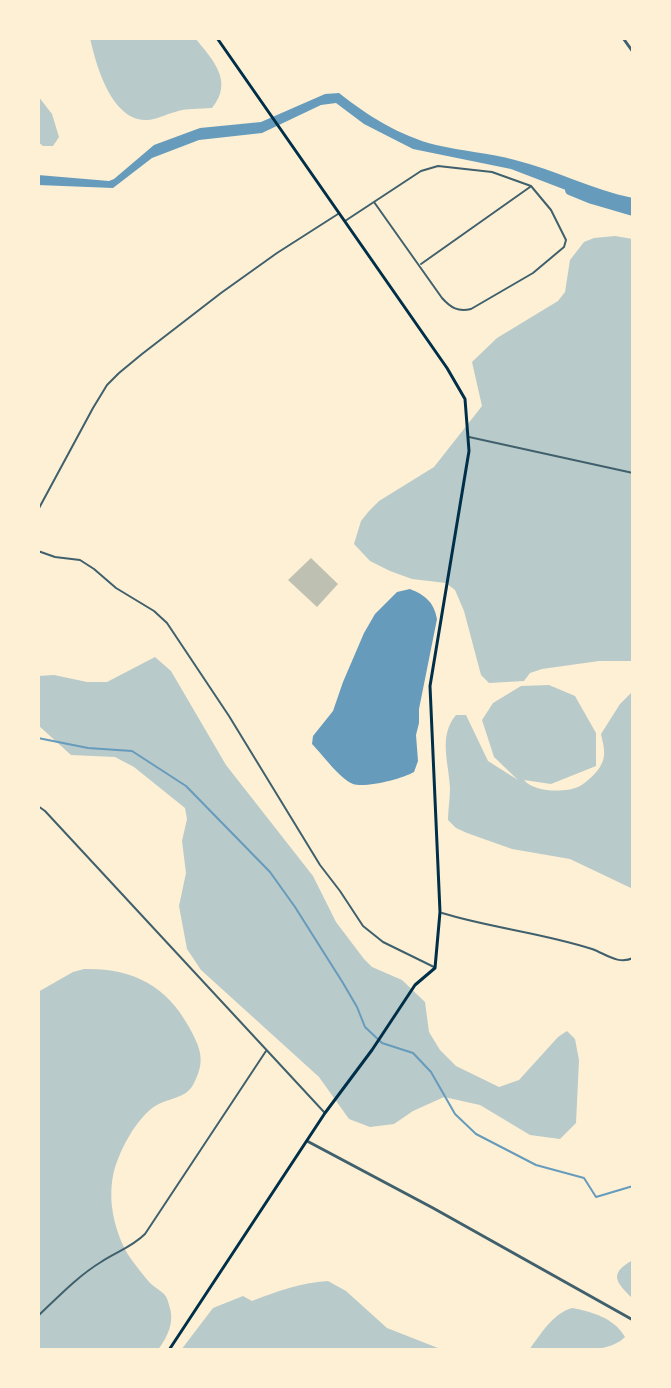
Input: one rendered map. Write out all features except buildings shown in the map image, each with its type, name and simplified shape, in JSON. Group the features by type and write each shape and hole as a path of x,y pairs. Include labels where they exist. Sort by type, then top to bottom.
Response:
{"main road":[{"path":"169,1350 325,1113 415,985 435,968 440,912 430,686 469,451 465,399 447,368 217,38"}],"street":[{"path":"623,38 632,50"},
{"path":"344,221 421,171 438,166 492,172 531,186 551,210 566,240 564,247 533,273 471,309 455,310 374,202"},
{"path":"419,266 531,186"},
{"path":"38,510 93,408 107,385 119,373 244,277 338,213"},
{"path":"468,436 633,473"},
{"path":"38,551 80,560 167,623 229,716 320,865 363,926 383,942 435,968"},
{"path":"38,806 325,1113"},
{"path":"440,912 594,950 624,961 633,958"},
{"path":"38,1316 83,1275 136,1243 145,1234 267,1050"},
{"path":"306,1141 633,1320"}],"shaded area":[{"path":"90,38 195,38 218,71 221,89 218,98 212,108 184,110 149,120 133,117 123,111 107,89"},
{"path":"38,96 52,114 59,137 53,146 43,146 38,142"},
{"path":"615,236 633,239 633,661 599,661 542,669 530,673 524,681 489,683 481,675 464,611 455,590 446,583 412,579 390,571 370,561 354,544 361,521 369,511 379,501 434,467 482,406 472,362 497,338 558,301 565,292 570,260 584,242"},
{"path":"155,657 171,671 226,765 313,876 336,922 364,959 372,967 402,980 425,1002 429,1032 440,1050 456,1066 499,1087 519,1080 567,1031 575,1039 579,1060 576,1123 560,1139 530,1135 480,1105 444,1097 413,1111 394,1124 370,1127 349,1119 319,1077 201,970 187,949 179,906 186,873 182,841 187,819 185,808 134,767 115,757 71,755 38,725 38,676 107,682"},
{"path":"549,685 575,696 596,733 596,766 551,784 524,780 534,787 549,790 578,787 597,771 604,757 601,734 620,704 633,691 633,889 570,859 512,849 467,833 448,820 450,788 446,741 456,715 466,715 488,761 518,780 494,757 482,720 493,703 521,686"},
{"path":"84,969 101,969 132,976 158,990 180,1012 199,1049 200,1069 190,1089 157,1105 135,1126 119,1157 112,1180 112,1207 121,1241 150,1283 165,1295 171,1311 171,1323 158,1350 38,1350 38,992"},
{"path":"633,1260 633,1299 617,1278 620,1270"},
{"path":"328,1281 346,1291 387,1328 443,1350 181,1350 213,1308 243,1296 252,1301 289,1288"},
{"path":"572,1308 609,1321 625,1337 617,1343 594,1349 529,1350 553,1320"}],"water":[{"path":"339,93 397,131 436,145 530,164 633,198 633,211 511,169 413,149 364,124 336,103 321,105 262,133 199,140 152,158 113,188 38,185 38,175 109,181 154,145 200,128 261,122 325,94"},
{"path":"410,589 428,600 437,619 419,709 416,735 418,761 414,772 401,777 375,784 353,784 337,772 312,744 313,736 333,711 364,633 375,614 397,592"}],"waterway":[{"path":"570,190 633,211"},
{"path":"38,738 88,748 132,751 186,786 270,872 343,983 365,1027 382,1043 413,1053 431,1072 455,1114 476,1134 536,1165 584,1178 596,1197 633,1186"}]}
